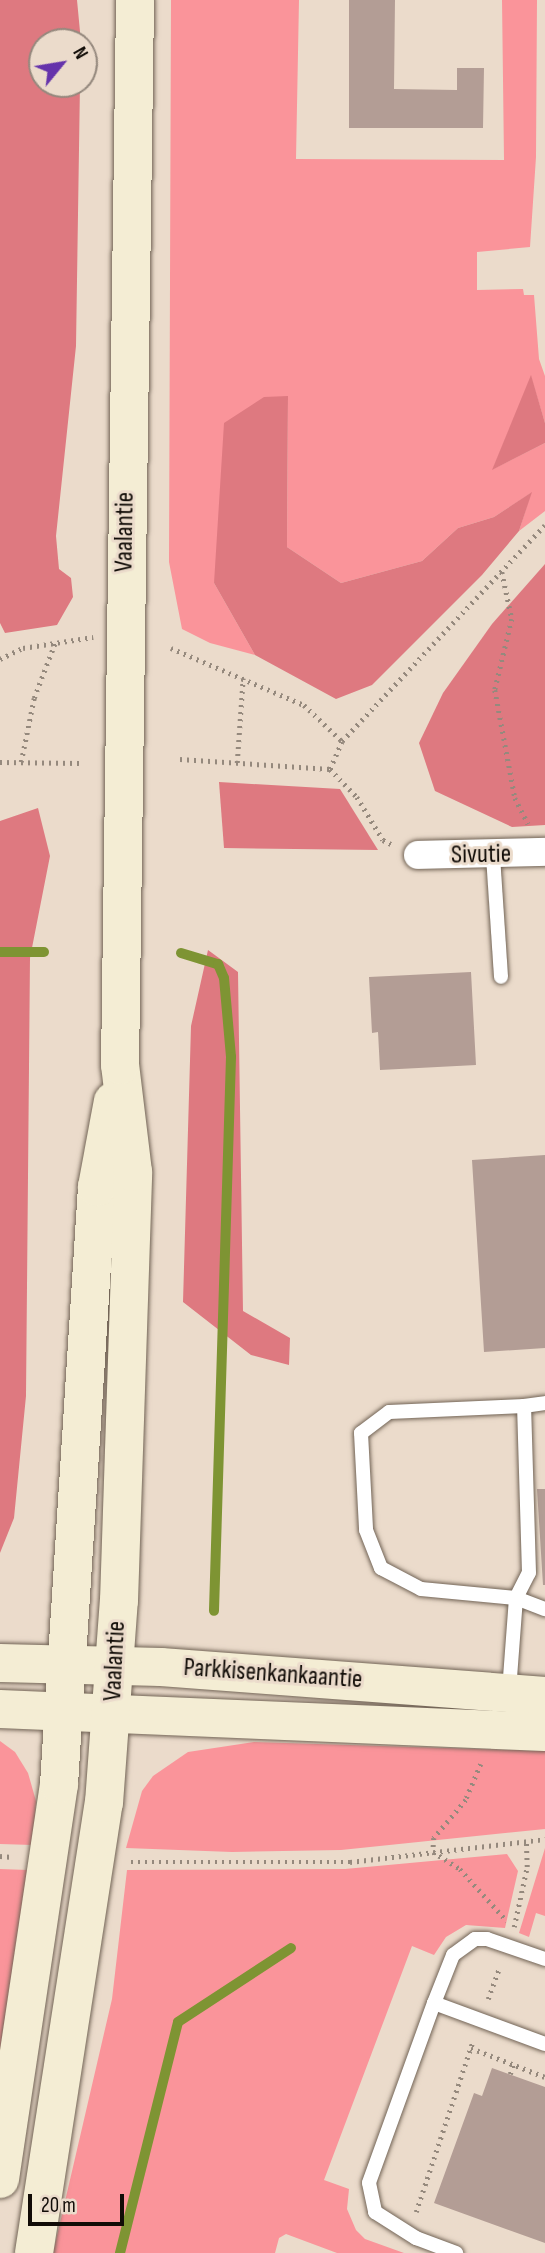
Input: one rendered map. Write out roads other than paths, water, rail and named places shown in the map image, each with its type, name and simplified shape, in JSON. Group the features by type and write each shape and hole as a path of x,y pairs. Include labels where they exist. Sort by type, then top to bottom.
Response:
{"street":[{"name":"Vaalantie","path":"34,2253 104,1803 115,1665 133,1172 120,1065 135,0"},
{"name":"Sivutie","path":"418,855 492,856 538,840"},
{"name":"Vaalantie","path":"0,2179 59,1784 97,1187 120,1065"},
{"name":"Parkkisenkankaantie","path":"0,1663 115,1665 517,1714"},
{"name":"Parkkisenkankaantie","path":"0,1709 112,1717 517,1714"}],"lane":[{"path":"492,856 501,977"},
{"path":"545,1403 389,1412 361,1433 366,1530 381,1568 421,1589 516,1598 545,1609"},
{"path":"517,1714 516,1598 529,1573 524,1406"},
{"path":"456,2253 416,2238 375,2212 369,2183 453,1955 475,1940 487,1939 545,1959"},
{"path":"434,2003 545,2044"}],"waterway":[{"path":"0,952 44,952"},
{"path":"181,953 218,964 224,978 231,1057 214,1611"},
{"path":"120,2253 178,2022 291,1948"}]}
